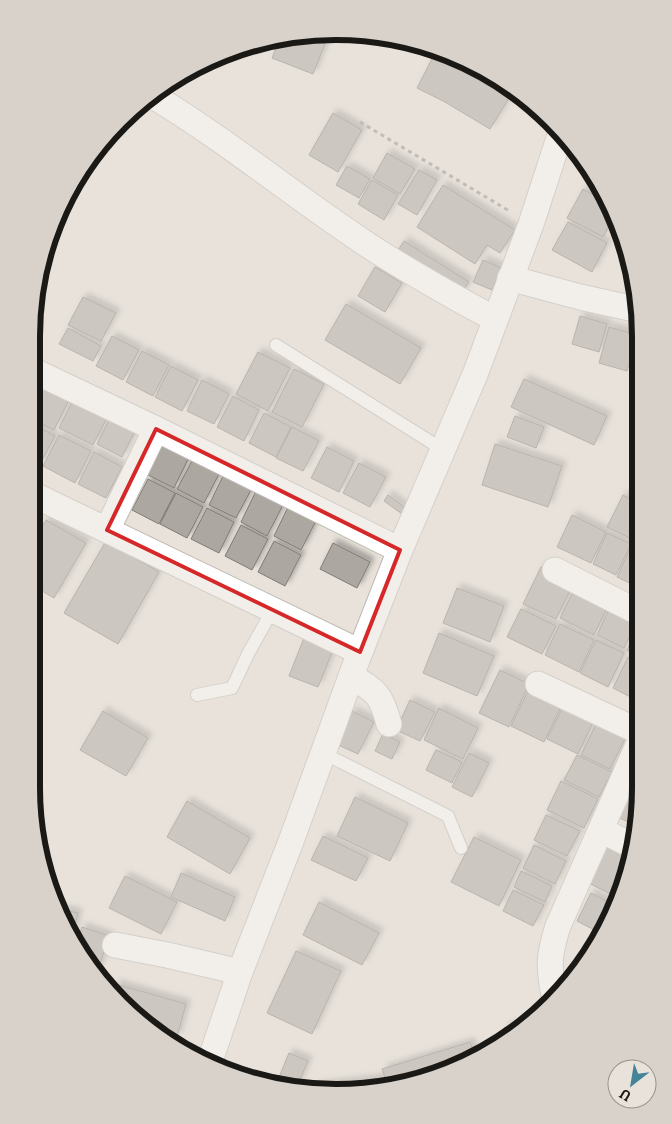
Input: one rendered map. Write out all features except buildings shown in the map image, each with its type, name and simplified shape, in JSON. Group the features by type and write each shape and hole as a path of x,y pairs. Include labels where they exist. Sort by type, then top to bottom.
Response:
{"street":[{"path":"158,99 191,119 377,251 466,304 496,319"},
{"path":"212,1056 240,972 360,652 400,550 476,372 531,224 559,141"},
{"path":"510,278 630,308"},
{"path":"40,374 400,550"},
{"path":"107,530 156,429"},
{"path":"40,498 360,652"},
{"path":"555,570 632,609"},
{"path":"351,676 374,691 380,698 384,704 389,724"},
{"path":"538,684 632,728"},
{"path":"553,989 550,969 551,950 558,926 632,759"},
{"path":"601,830 627,843"},
{"path":"115,944 240,972"}],"lane":[{"path":"276,344 442,449"},
{"path":"197,695 232,688 272,611"},
{"path":"323,752 448,816 461,848"}],"path":[{"path":"360,122 531,224"}],"highlighted area":[{"path":"156,429 400,550 360,652 107,530"}]}
